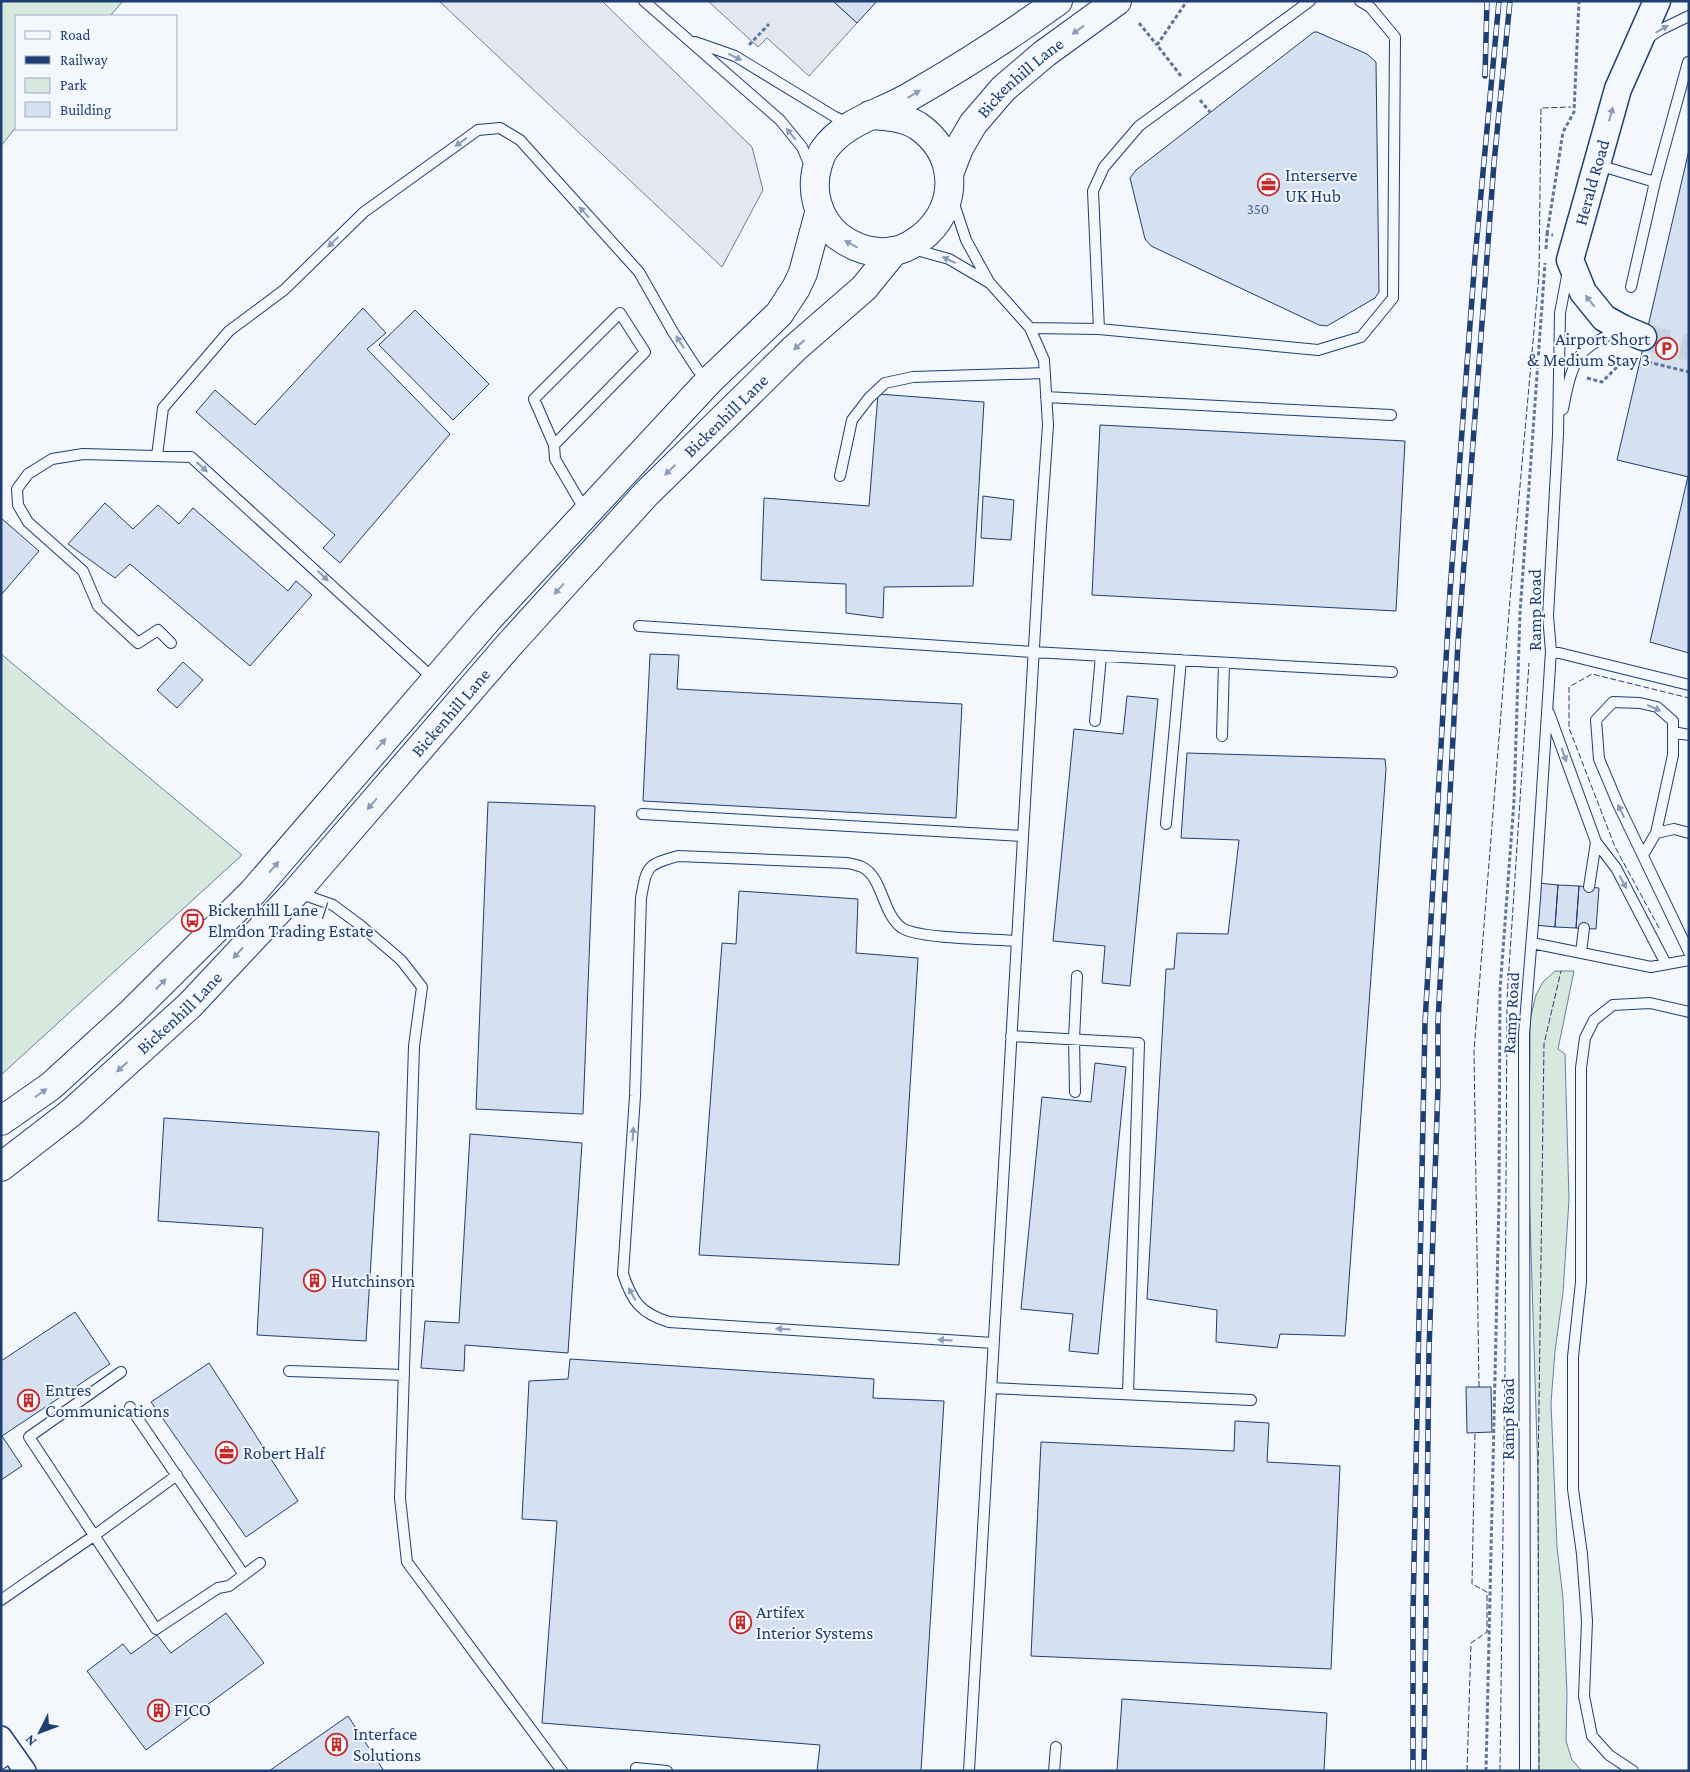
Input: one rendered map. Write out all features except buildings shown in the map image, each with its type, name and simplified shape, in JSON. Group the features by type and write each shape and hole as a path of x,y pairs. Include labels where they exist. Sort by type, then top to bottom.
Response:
{"main road":[{"name":"Bickenhill Lane","path":"861,120 922,90 1013,34 1058,1"},
{"name":"Bickenhill Lane","path":"949,183 959,148 973,124 1003,89 1044,54 1117,1"},
{"path":"886,116 916,125 929,136 939,147 949,183 942,212 934,226 920,239 900,249 868,251 850,244 836,234 820,213 816,198 815,176 822,152 834,138 861,120 886,116"},
{"name":"Bickenhill Lane","path":"1,1122 51,1086 132,1012 253,892 489,618 709,381 779,314 796,288 806,264 820,213"},
{"name":"Bickenhill Lane","path":"1,1167 72,1112 190,1005 296,892 509,645 646,494 795,348 864,288 900,249"}],"street":[{"name":"Herald Road","path":"1570,260 1618,89 1657,1"},
{"path":"1570,260 1583,292 1604,318 1636,346"},
{"path":"1,1736 14,1763"}],"lane":[{"path":"644,1 780,120 802,147 815,176"},
{"path":"1099,329 1093,191 1104,166 1139,126 1310,1"},
{"path":"1030,328 1099,329 1318,350 1361,337 1393,298 1395,37 1370,7 1360,1"},
{"path":"1637,46 1660,30 1689,16"},
{"path":"689,40 735,56 835,117 861,120"},
{"path":"1631,286 1655,182 1688,62"},
{"path":"157,456 163,408 229,331 284,290 364,212 478,130 500,128 520,140 639,272 673,332 697,369 709,381"},
{"path":"1597,165 1655,182"},
{"path":"949,183 966,240 989,282 1030,328 1044,360 1048,425 1033,652 969,1771"},
{"path":"900,249 949,259 989,282"},
{"name":"Ramp Road","path":"1525,1771 1524,1034 1532,943 1551,651 1548,616 1558,435 1560,313 1570,260"},
{"path":"554,445 645,352 620,313 534,399 554,445 555,459 586,513"},
{"path":"1558,435 1568,386 1579,357 1594,344 1636,346"},
{"path":"840,476 852,420 869,398 886,382 913,377 1045,372"},
{"path":"1046,397 1391,415"},
{"path":"171,643 158,630 138,643 98,606 82,571 28,522 18,506 17,489 28,474 52,460 83,454 191,458 436,680"},
{"path":"639,626 1033,652 1392,672"},
{"path":"1551,651 1689,685"},
{"path":"1095,721 1101,656"},
{"path":"1166,824 1181,660"},
{"path":"1222,736 1224,663"},
{"path":"1643,855 1656,834 1673,755 1673,721 1657,707 1640,703 1613,702 1596,720 1599,759 1618,804 1689,952"},
{"path":"1548,709 1596,842 1616,868 1666,964"},
{"path":"1673,732 1689,735"},
{"path":"642,814 1023,836"},
{"path":"1656,834 1674,829 1689,833"},
{"path":"1589,887 1596,842"},
{"path":"993,1343 669,1322 655,1317 640,1307 630,1294 623,1274 635,1096 641,898 646,873 656,862 678,856 848,863 864,868 874,879 891,915 902,927 918,934 1017,941"},
{"path":"296,892 333,905 360,925 401,960 422,987 414,1046 400,1498 407,1562 562,1771"},
{"path":"1581,953 1584,928"},
{"path":"1532,943 1651,967 1689,960"},
{"path":"1075,1092 1074,1039 1077,976"},
{"path":"1632,1771 1609,1755 1592,1736 1584,1696 1587,1621 1582,1554 1573,1488 1573,1357 1581,1282 1581,1068 1585,1038 1594,1020 1614,1005 1650,1003 1689,1012"},
{"path":"1011,1036 1139,1043 1128,1394"},
{"path":"289,1371 404,1374"},
{"path":"121,1372 29,1437 156,1629 218,1588 229,1586 260,1563"},
{"path":"991,1388 1251,1400"},
{"path":"130,1407 244,1575"},
{"path":"1,1600 177,1476"},
{"path":"1054,1771 1056,1747"},
{"path":"637,1771 636,1768 667,1771"}],"path":[{"path":"1157,45 1187,1"},
{"path":"1547,234 1563,132 1574,112 1579,1"},
{"path":"1139,23 1210,112"},
{"path":"745,49 769,24"},
{"path":"1602,382 1636,346 1689,372"}],"green space":[{"path":"1,1 123,1 111,15 15,15 15,128 1,146"},
{"path":"1,654 242,855 1,1075"},
{"path":"1555,971 1574,971 1558,1049 1565,1054 1569,1200 1563,1293 1555,1351 1551,1403 1557,1547 1563,1598 1567,1694 1566,1741 1572,1760 1582,1771 1539,1771 1538,1477 1528,1154 1530,1020 1536,995 1543,982"}],"shaded area":[{"path":"439,1 602,1 752,147 763,190 722,267"},
{"path":"708,1 833,1 857,23 809,76 767,38 758,47"}],"tunnel":[{"path":"1643,337 1689,348"}],"railway":[{"path":"1485,76 1487,1"},
{"path":"1413,1771 1413,1613 1425,1023 1450,591 1475,258 1499,1"},
{"path":"1424,1771 1429,1350 1438,1087 1438,1022 1458,643 1494,163 1510,1"}],"fence":[{"path":"1479,1387 1474,1051 1512,575 1539,275 1541,108 1571,107"},
{"path":"1500,1771 1507,999 1529,663"},
{"path":"1659,928 1615,847 1569,728 1569,687 1592,674 1689,698"},
{"path":"1539,1771 1538,1477 1544,1044 1561,971"},
{"path":"1467,1771 1471,1643 1487,1632 1487,1592 1472,1584 1475,1433"}],"place":[{"name":"Interserve UK Hub","path":"1269,185"},
{"name":"Airport Short & Medium Stay 3","path":"1666,349"},
{"name":"Bickenhill Lane / Elmdon Trading Estate","path":"192,920"},
{"name":"Hutchinson","path":"315,1281"},
{"name":"Entres Communications","path":"29,1400"},
{"name":"Robert Half","path":"227,1453"},
{"name":"Artifex Interior Systems","path":"740,1622"},
{"name":"FICO","path":"158,1710"},
{"name":"Interface Solutions","path":"337,1744"}]}
